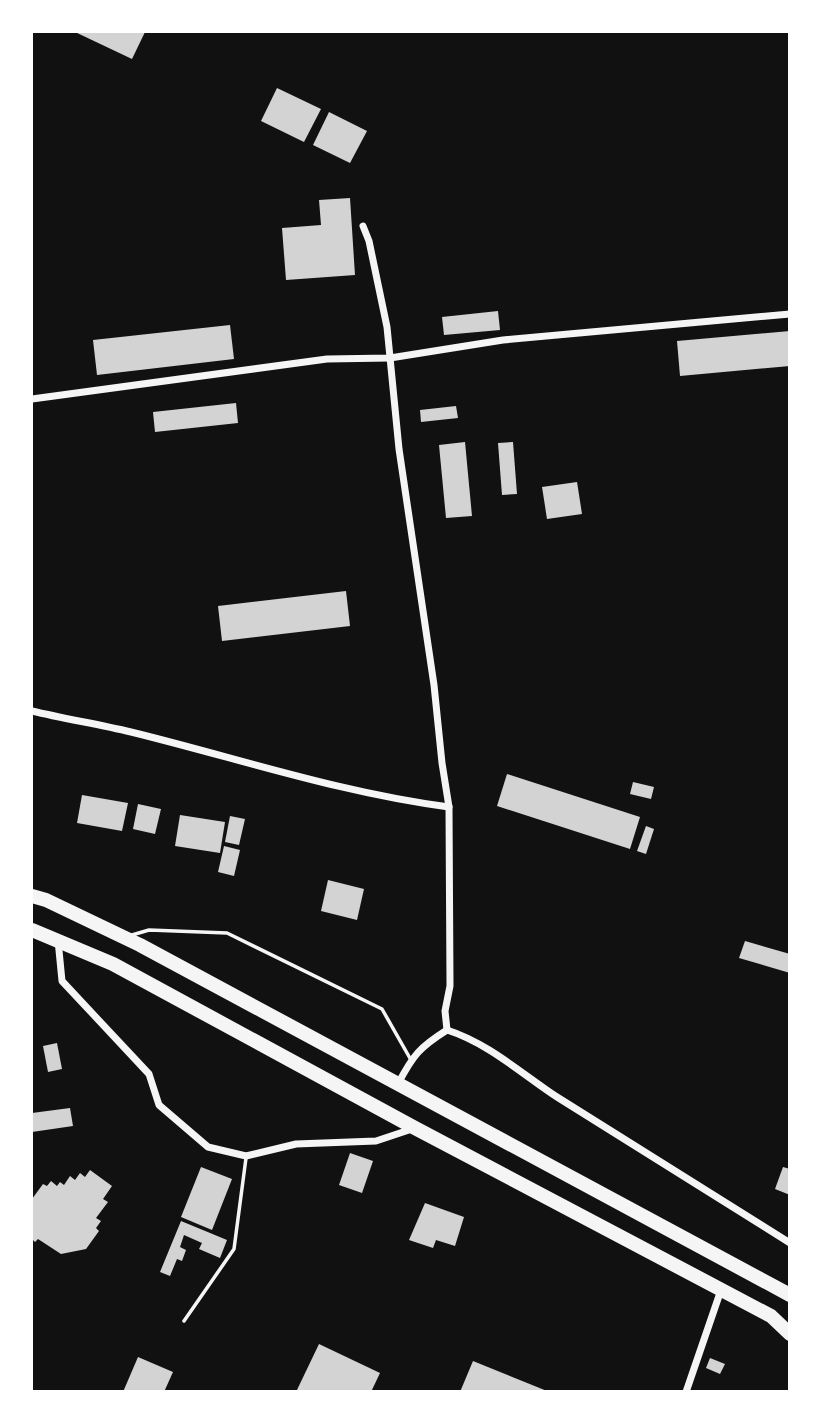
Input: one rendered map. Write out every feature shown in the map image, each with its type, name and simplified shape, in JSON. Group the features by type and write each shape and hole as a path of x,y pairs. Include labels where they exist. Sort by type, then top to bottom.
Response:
{"highway":[{"path":"32,896 46,900 125,938 789,1295"},
{"path":"32,932 58,939 113,964 415,1128 771,1316 789,1334"}],"street":[{"path":"363,226 369,241 387,327 400,449 449,807 450,986 446,1010 447,1030"},
{"path":"32,400 327,359 390,358 503,340 789,314"},
{"path":"32,712 128,732 241,762 394,797 449,807"},
{"path":"58,939 62,981 149,1074 159,1105 208,1147 246,1156 296,1144 376,1141 415,1128"},
{"path":"398,1084 411,1060 424,1045 447,1030"},
{"path":"447,1030 479,1044 554,1095 789,1243"},
{"path":"686,1391 721,1289"}],"lane":[{"path":"125,938 149,930 227,933 382,1009 411,1060"},
{"path":"184,1321 234,1249 246,1156"}],"building":[{"path":"75,32 145,32 132,59"},
{"path":"277,88 321,109 304,142 261,121"},
{"path":"329,112 367,131 350,163 313,145"},
{"path":"350,198 355,275 286,280 282,228 321,225 319,200"},
{"path":"498,311 500,330 444,335 442,317"},
{"path":"230,325 234,359 97,375 93,340"},
{"path":"790,331 790,366 680,376 677,341"},
{"path":"236,403 238,423 155,432 153,412"},
{"path":"456,406 458,418 421,422 420,410"},
{"path":"465,442 472,516 446,518 439,445"},
{"path":"513,442 517,494 502,495 498,443"},
{"path":"577,482 582,514 547,519 542,487"},
{"path":"346,591 350,626 222,641 218,606"},
{"path":"507,774 640,817 630,849 497,806"},
{"path":"633,782 654,787 651,799 630,794"},
{"path":"82,795 128,803 122,831 77,823"},
{"path":"138,804 161,809 155,834 133,829"},
{"path":"180,815 225,822 220,853 175,846"},
{"path":"230,816 245,819 239,845 225,842"},
{"path":"646,826 654,829 646,854 637,851"},
{"path":"224,846 240,850 234,876 218,872"},
{"path":"328,880 364,889 357,920 321,911"},
{"path":"745,941 790,954 790,973 739,958"},
{"path":"57,1043 62,1069 48,1072 43,1046"},
{"path":"70,1108 73,1126 32,1132 32,1113"},
{"path":"350,1153 373,1161 362,1193 339,1185"},
{"path":"201,1167 232,1179 212,1230 181,1217"},
{"path":"783,1167 790,1169 790,1195 775,1189"},
{"path":"90,1170 112,1186 103,1199 108,1202 96,1218 101,1221 96,1228 99,1231 86,1249 61,1254 38,1239 35,1242 32,1239 32,1199 43,1184 47,1186 51,1181 57,1186 60,1182 64,1185 70,1176 75,1180 80,1173 85,1177"},
{"path":"425,1203 464,1217 455,1246 436,1240 433,1248 409,1240"},
{"path":"181,1221 227,1240 220,1258 199,1249 202,1243 184,1235 180,1247 186,1250 182,1261 177,1259 170,1276 160,1272"},
{"path":"319,1344 380,1373 371,1392 296,1392"},
{"path":"138,1357 173,1372 164,1392 123,1392"},
{"path":"710,1358 725,1364 720,1374 706,1368"},
{"path":"473,1361 547,1391 547,1392 460,1392"}]}
